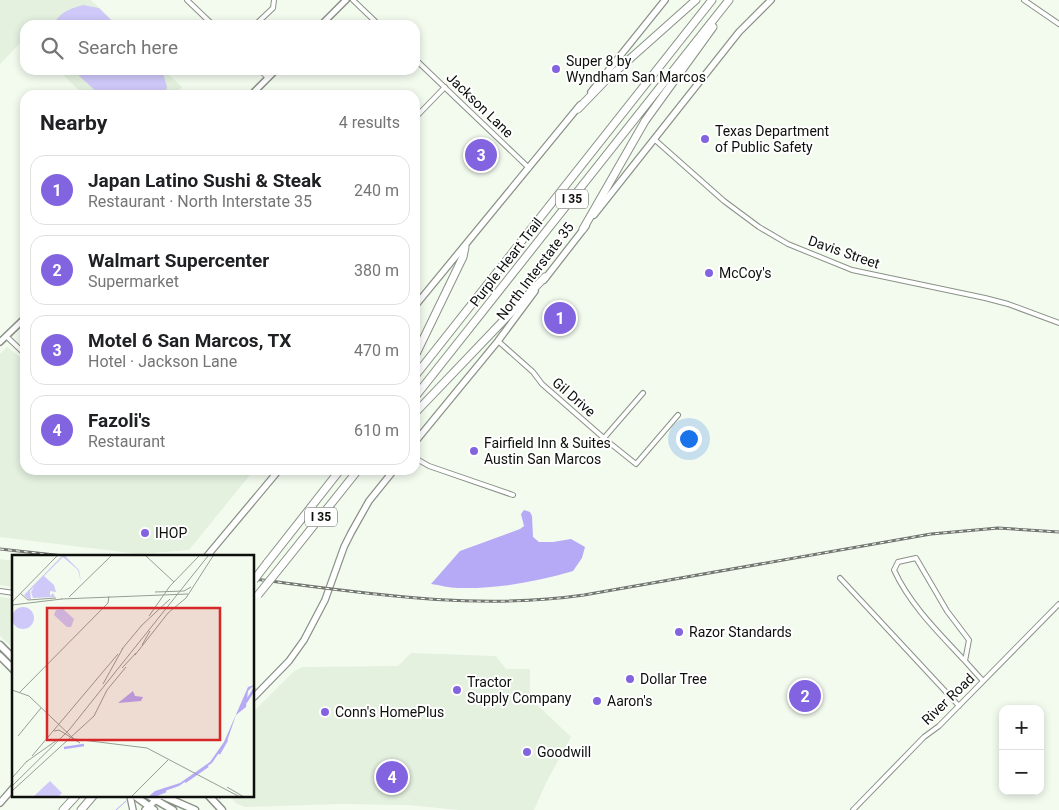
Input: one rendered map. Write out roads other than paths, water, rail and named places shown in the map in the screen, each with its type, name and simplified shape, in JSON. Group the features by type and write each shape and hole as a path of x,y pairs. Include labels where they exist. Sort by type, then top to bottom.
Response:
{"highway":[{"path":"578,109 605,81 696,0"},
{"name":"Purple Heart Trail","path":"420,370 712,0"},
{"path":"583,228 645,121 730,0"},
{"name":"Purple Heart Trail","path":"420,391 730,0"},
{"path":"420,346 463,257 465,247"},
{"path":"420,408 545,277"},
{"name":"I 35","path":"255,579 336,475"},
{"name":"I 35","path":"256,598 354,475"},
{"path":"64,808 74,798"},
{"path":"81,810 91,798"}],"main road":[{"path":"420,300 578,109 665,0"},
{"name":"North Interstate 35","path":"420,436 498,341 583,228 739,32 771,0"},
{"path":"208,555 275,475"},
{"path":"255,696 289,661 304,640 326,600 344,547 351,533 370,500 390,475"},
{"path":"0,645 12,657"},
{"path":"0,650 12,662"},
{"path":"0,656 12,668"},
{"path":"0,803 12,789"},
{"path":"136,798 149,809 156,798"},
{"path":"158,798 173,810"},
{"path":"160,798 195,810"},
{"path":"211,798 222,810"}],"street":[{"path":"187,0 208,20"},
{"path":"260,20 273,8 274,0"},
{"path":"326,20 346,0"},
{"path":"353,0 374,20"},
{"path":"1024,0 1059,24"},
{"name":"Jackson Lane","path":"420,64 528,168"},
{"path":"265,75 268,78"},
{"path":"256,90 271,75"},
{"path":"420,113 445,87"},
{"name":"Davis Street","path":"654,139 724,201 759,227 796,248 852,270 1008,304 1059,324"},
{"path":"0,342 20,323"},
{"path":"6,336 20,349"},
{"name":"Gil Drive","path":"498,341 533,372 542,384 636,464 678,415"},
{"path":"604,438 643,393"},
{"path":"420,461 429,466 513,495"},
{"path":"964,661 969,640 947,611 916,558 898,562 894,570 900,583 932,626 964,661 983,681"},
{"path":"840,578 958,706"},
{"name":"River Road","path":"852,810 924,737 939,726 1059,604"}],"waterway":[{"path":"116,810 126,801"}],"railway":[{"path":"255,579 336,590 460,601 543,599 584,595 931,534 998,528 1059,532"},
{"path":"0,549 55,555"}],"place":[{"name":"Super 8 by Wyndham San Marcos","path":"556,69"},
{"name":"Texas Department of Public Safety","path":"705,139"},
{"name":"Motel 6 San Marcos, TX","path":"481,155"},
{"name":"McCoy's","path":"709,273"},
{"name":"Japan Latino Sushi & Steak","path":"560,318"},
{"name":"Fairfield Inn & Suites Austin San Marcos","path":"474,451"},
{"name":"IHOP","path":"145,533"},
{"name":"Razor Standards","path":"679,632"},
{"name":"Dollar Tree","path":"630,679"},
{"name":"Tractor Supply Company","path":"457,690"},
{"name":"Walmart Supercenter","path":"805,696"},
{"name":"Aaron's","path":"597,701"},
{"name":"Conn's HomePlus","path":"325,712"},
{"name":"Goodwill","path":"527,752"},
{"name":"Fazoli's","path":"392,777"}]}
